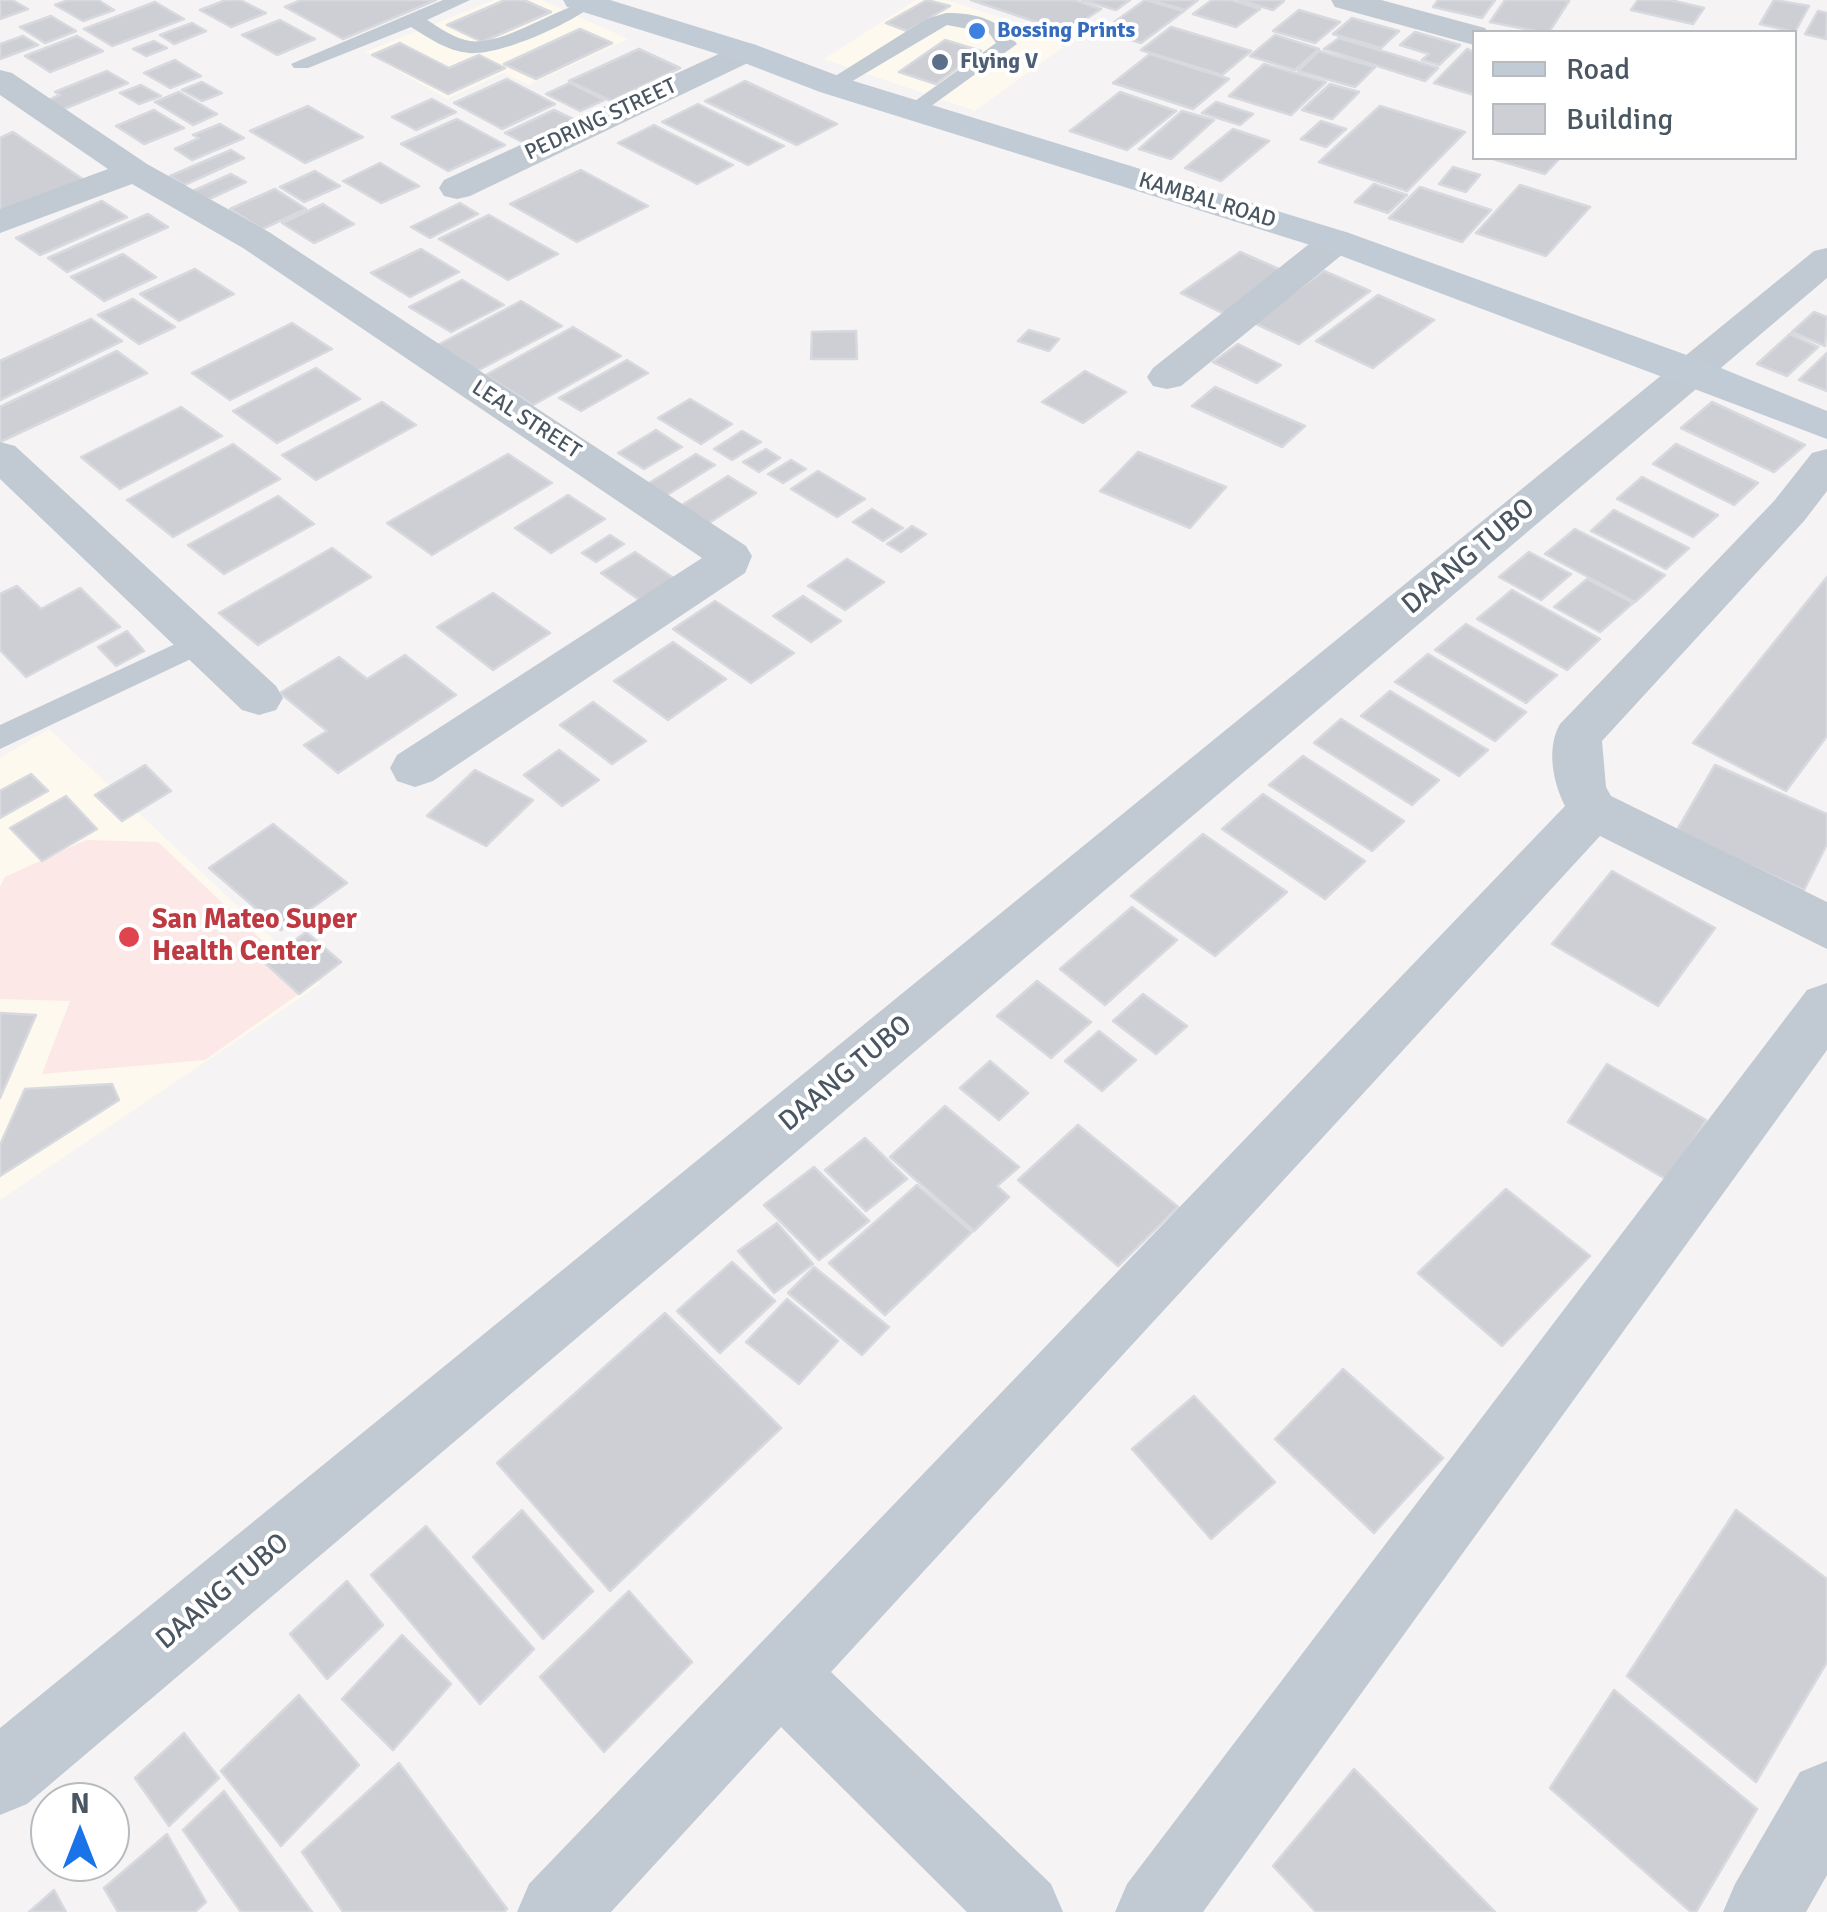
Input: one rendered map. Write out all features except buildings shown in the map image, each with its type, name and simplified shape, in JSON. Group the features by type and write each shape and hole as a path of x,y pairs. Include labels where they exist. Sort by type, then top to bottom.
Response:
{"main road":[{"name":"KAMBAL ROAD","path":"582,1 745,52 832,85 1336,241 1827,426"}],"street":[{"path":"1346,0 1472,34"},
{"name":"PEDRING STREET","path":"457,188 745,52"},
{"name":"LEAL STREET","path":"0,80 135,171 256,240 730,556 729,562 415,768"},
{"path":"0,222 135,171"},
{"path":"1167,377 1336,241"},
{"name":"DAANG TUBO","path":"0,1778 1827,259"},
{"path":"0,455 258,698"},
{"path":"1827,462 1789,511 1577,737 1581,787 1592,810 1827,926"},
{"path":"557,1912 1592,810"},
{"path":"1155,1912 1827,1006"},
{"path":"782,1676 1023,1912"},
{"path":"1763,1912 1827,1799"}],"lane":[{"path":"301,64 460,0"},
{"path":"410,19 474,48 500,42 582,1"},
{"path":"832,85 933,22 963,19 996,29 1004,36 1007,44 916,111"},
{"path":"0,738 199,642"}],"shaded area":[{"path":"494,0 542,0 628,39 529,85 503,73 447,99 365,52"},
{"path":"916,0 946,0 1073,40 975,111 824,59"},
{"name":"San Mateo Super Health Center","path":"49,729 321,984 0,1200 0,758"},
{"name":"San Mateo Super Health Center","path":"86,840 158,842 310,986 205,1060 42,1074 70,1001 0,999 0,887 5,877"}],"place":[{"name":"Bossing Prints","path":"977,31"},
{"name":"Flying V","path":"940,62"},
{"name":"San Mateo Super Health Center","path":"129,937"}]}
